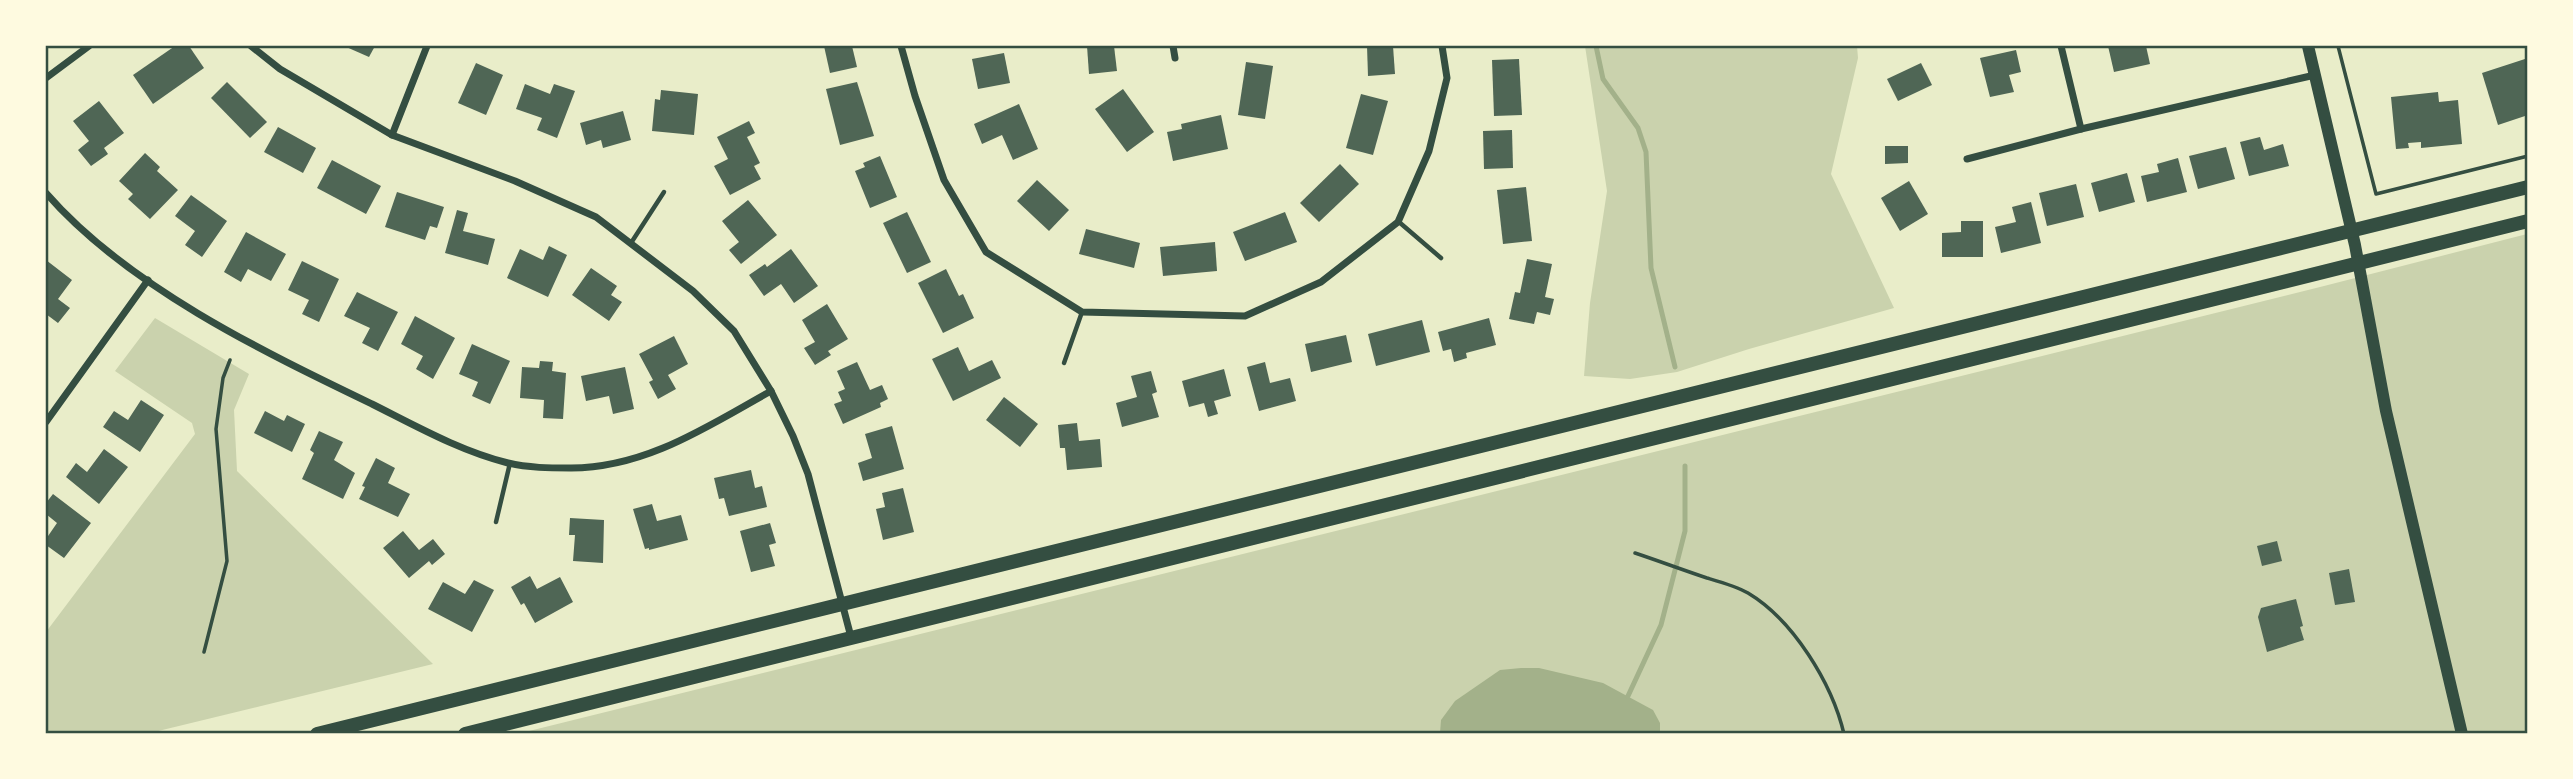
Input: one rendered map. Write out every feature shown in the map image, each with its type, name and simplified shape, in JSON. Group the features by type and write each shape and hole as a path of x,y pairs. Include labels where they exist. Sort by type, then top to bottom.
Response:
{"main road":[{"path":"317,733 2528,187"},
{"path":"465,733 2528,221"}],"street":[{"path":"46,78 89,46"},
{"path":"251,46 280,69 392,135 515,181 596,217 693,291 734,331 771,391 793,436 807,474 851,637"},
{"path":"392,135 427,46"},
{"path":"901,46 944,180 986,252 1082,312 1245,316 1321,282 1398,222 1429,152 1447,78 1442,46"},
{"path":"1173,46 1175,58"},
{"path":"2062,46 2081,129"},
{"path":"2308,46 2355,245 2386,411 2462,733"},
{"path":"1967,159 2081,129 2315,75"},
{"path":"46,193 76,225 148,280 237,336 289,364 465,448 510,463 572,468 613,464 653,453 688,437 771,391"},
{"path":"46,422 148,280"}],"lane":[{"path":"631,243 664,192"},
{"path":"1398,222 1441,258"},
{"path":"1064,363 1082,312"},
{"path":"496,522 510,463"}],"path":[{"path":"2338,46 2376,194 2528,156"},
{"path":"204,652 227,561 216,429 223,379 230,360"},
{"path":"1635,553 1733,586 1748,593 1774,615 1804,648 1825,683 1844,733"}],"shaded area":[{"path":"1585,46 1857,46 1858,58 1831,174 1894,308 1677,372 1630,379 1584,376 1590,303 1607,191"},
{"path":"2527,234 2527,733 517,734 2324,286"},
{"path":"155,318 249,374 234,410 237,471 433,664 150,733 46,733 46,632 195,434 192,423 115,371"},
{"path":"1539,668 1603,683 1653,710 1660,723 1660,733 1440,733 1441,720 1455,701 1500,670"}],"building":[{"path":"175,46 189,46 204,68 153,104 133,75"},
{"path":"344,46 375,46 369,57"},
{"path":"824,46 852,46 857,67 830,73"},
{"path":"1087,46 1114,46 1117,71 1089,74"},
{"path":"1367,46 1393,46 1395,74 1368,76"},
{"path":"2108,46 2146,46 2150,64 2114,72"},
{"path":"2016,50 2021,72 2009,75 2014,92 1990,97 1980,58"},
{"path":"1004,53 1010,83 978,89 972,59"},
{"path":"2528,58 2528,115 2498,125 2482,73"},
{"path":"1519,59 1522,115 1494,116 1492,60"},
{"path":"1246,62 1273,66 1265,119 1238,115"},
{"path":"476,63 503,75 486,115 458,103"},
{"path":"1921,63 1932,85 1898,101 1887,79"},
{"path":"227,82 267,122 250,138 211,98"},
{"path":"857,82 874,136 840,145 826,89"},
{"path":"525,84 550,94 554,84 575,91 557,138 537,130 542,118 516,109"},
{"path":"1123,89 1154,132 1127,152 1095,109"},
{"path":"661,90 698,94 694,135 652,131 655,99 660,100"},
{"path":"2438,92 2439,102 2458,100 2462,144 2421,148 2421,142 2408,143 2409,148 2396,149 2391,97"},
{"path":"1361,94 1388,101 1373,155 1346,148"},
{"path":"99,101 124,133 104,148 108,154 91,166 78,150 89,141 73,121"},
{"path":"1019,104 1038,149 1013,160 1002,135 982,144 974,124"},
{"path":"623,111 631,140 603,148 601,140 586,145 580,123"},
{"path":"1221,115 1228,149 1173,161 1167,132 1182,129 1181,124"},
{"path":"749,121 755,133 747,137 760,163 754,166 761,179 730,195 714,166 728,159 717,137"},
{"path":"278,127 316,148 303,173 264,152"},
{"path":"1512,130 1513,168 1484,169 1483,131"},
{"path":"2260,137 2264,150 2283,144 2289,166 2249,176 2240,142"},
{"path":"1885,146 1908,146 1908,163 1885,164"},
{"path":"2226,147 2235,179 2198,189 2189,156"},
{"path":"145,153 160,167 157,171 178,190 150,219 128,199 133,194 119,181"},
{"path":"880,156 897,197 870,208 855,171 865,167 863,163"},
{"path":"2178,158 2187,192 2147,202 2141,176 2159,172 2157,164"},
{"path":"332,160 381,186 366,214 317,188"},
{"path":"1340,164 1359,184 1319,222 1300,203"},
{"path":"2127,173 2135,202 2099,212 2091,183"},
{"path":"1037,180 1069,210 1049,231 1017,201"},
{"path":"1909,181 1928,214 1900,231 1881,198"},
{"path":"2076,184 2084,217 2047,226 2039,193"},
{"path":"1526,187 1532,241 1503,244 1497,190"},
{"path":"397,192 444,207 437,228 430,226 425,240 385,227"},
{"path":"191,195 227,221 202,257 185,245 195,231 175,216"},
{"path":"748,200 777,235 741,264 729,250 739,242 722,221"},
{"path":"2031,202 2041,243 2001,253 1995,227 2016,222 2012,207"},
{"path":"457,210 468,213 463,231 495,239 488,265 445,253"},
{"path":"907,212 931,262 907,273 883,223"},
{"path":"1285,212 1297,242 1245,261 1233,232"},
{"path":"1961,221 1983,221 1983,257 1942,257 1942,233 1961,232"},
{"path":"1086,229 1140,243 1134,268 1079,254"},
{"path":"246,232 286,254 271,281 248,269 241,282 224,272"},
{"path":"1215,242 1217,271 1163,276 1160,247"},
{"path":"549,246 567,255 548,297 507,278 520,249 543,260"},
{"path":"791,249 818,286 794,303 781,284 764,296 749,275 765,264 767,267"},
{"path":"1527,259 1552,264 1545,297 1554,299 1550,315 1537,312 1534,324 1509,319 1515,292 1520,293"},
{"path":"46,260 72,280 58,299 70,308 58,323 46,314"},
{"path":"302,261 339,279 319,322 302,314 309,300 288,290"},
{"path":"591,268 617,286 611,295 622,302 609,321 572,295"},
{"path":"946,269 959,296 963,294 974,318 943,333 918,283"},
{"path":"357,292 398,312 378,351 362,343 370,328 344,316"},
{"path":"827,304 848,339 828,351 831,355 815,365 804,348 815,342 802,320"},
{"path":"415,316 455,338 433,379 416,369 423,356 401,344"},
{"path":"1489,318 1496,345 1466,353 1467,358 1454,362 1451,349 1443,351 1438,332"},
{"path":"1422,320 1430,352 1376,366 1368,334"},
{"path":"1346,335 1352,362 1311,372 1305,344"},
{"path":"674,336 688,364 668,375 676,389 658,399 649,382 653,380 639,354"},
{"path":"472,344 510,361 490,404 472,396 478,382 459,374"},
{"path":"958,347 969,371 992,360 1001,378 953,401 932,359"},
{"path":"540,361 553,362 552,371 566,373 563,419 543,418 544,400 520,398 522,367 539,368"},
{"path":"857,362 870,390 882,385 888,399 880,403 881,407 843,424 834,404 842,401 838,392 845,389 837,371"},
{"path":"1265,362 1270,383 1290,378 1296,401 1259,411 1247,367"},
{"path":"625,367 634,409 613,414 609,396 586,401 581,376"},
{"path":"1224,369 1231,396 1214,401 1218,414 1208,417 1204,403 1189,407 1182,381"},
{"path":"1151,371 1157,392 1152,394 1159,417 1122,427 1116,403 1137,397 1131,376"},
{"path":"1004,397 1038,424 1020,447 986,420"},
{"path":"141,400 164,415 140,452 103,427 114,411 128,420"},
{"path":"265,411 284,421 287,415 305,424 292,452 254,433"},
{"path":"1077,423 1079,441 1100,439 1102,467 1067,470 1065,448 1060,448 1058,425"},
{"path":"892,426 904,469 863,481 858,463 872,458 865,434"},
{"path":"319,431 343,442 334,460 355,473 343,499 302,479 314,453 310,450"},
{"path":"104,449 128,467 99,504 66,477 76,463 87,472"},
{"path":"376,458 395,468 388,483 410,494 398,517 359,499 365,487 362,486"},
{"path":"751,470 755,488 762,486 767,507 729,516 724,498 719,499 714,478"},
{"path":"903,488 914,532 883,540 876,509 885,507 882,493"},
{"path":"53,494 91,523 64,558 46,545 46,539 57,523 46,514 46,503"},
{"path":"652,504 657,521 681,515 688,540 645,549 633,509"},
{"path":"570,518 604,520 603,563 573,561 575,535 569,535"},
{"path":"770,523 776,543 769,545 775,566 751,572 740,531"},
{"path":"403,531 419,550 433,539 445,554 432,565 429,561 409,578 383,548"},
{"path":"2277,541 2282,561 2262,566 2257,546"},
{"path":"2349,569 2355,602 2335,605 2329,573"},
{"path":"530,576 537,589 560,577 573,602 535,623 511,587"},
{"path":"474,580 494,590 472,632 428,609 443,582 465,594"},
{"path":"2296,599 2304,640 2267,652 2258,617 2261,608"}],"waterway":[{"path":"1596,46 1603,79 1638,128 1646,152 1651,268 1675,367"},
{"path":"1628,696 1661,625 1685,531 1685,466"}]}
